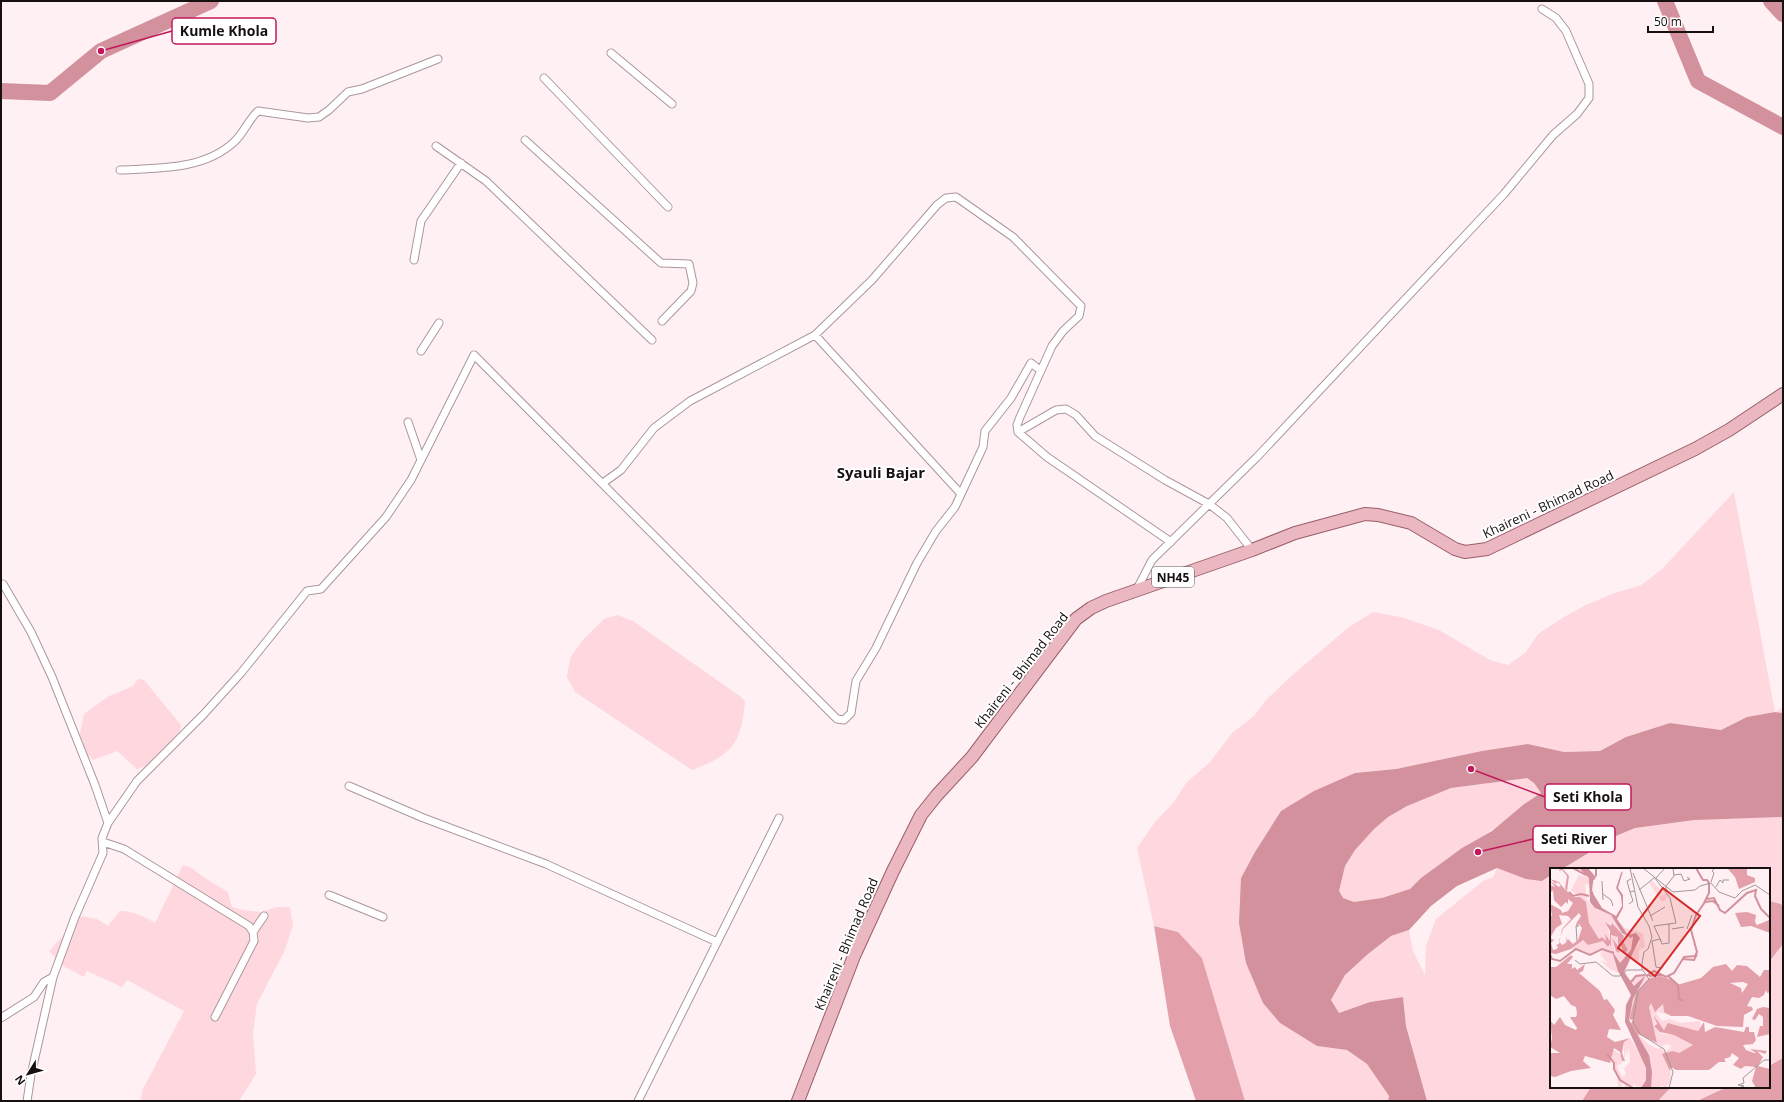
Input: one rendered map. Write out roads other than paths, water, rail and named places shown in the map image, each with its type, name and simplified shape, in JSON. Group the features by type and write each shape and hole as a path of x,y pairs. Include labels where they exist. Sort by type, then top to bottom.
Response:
{"main road":[{"name":"Khaireni - Bhimad Road","path":"798,1101 854,956 893,871 921,816 937,794 972,757 1076,620 1100,603 1137,589 1252,550 1295,533 1365,514 1385,516 1411,523 1455,549 1466,552 1487,549 1695,449 1729,430 1783,394"}],"street":[{"path":"1137,589 1152,560 1257,457 1504,194 1554,135 1577,114 1589,98 1589,84 1566,31 1556,18 1542,9"},
{"path":"612,53 672,104"},
{"path":"120,170 181,165 206,160 222,152 234,142 243,132 252,116 258,111 308,118 319,117 330,110 348,92 362,89 438,59"},
{"path":"544,78 668,207"},
{"path":"525,140 661,264 690,264 693,283 691,291 662,321"},
{"path":"436,146 486,181 652,340"},
{"path":"414,260 421,221 461,163"},
{"path":"603,483 621,470 654,428 690,401 815,335 872,280 937,205 946,198 956,198 1013,237 1081,306 1079,316 1063,331 1052,346 1040,370 1018,425 1018,432 1046,457 1171,542"},
{"path":"421,351 439,323"},
{"path":"815,335 961,494"},
{"path":"27,1101 53,977 75,917 103,853 102,838 108,824 137,781 203,715 241,673 307,591 321,589 386,517 411,480 474,355 837,719 844,720 851,713 856,681 876,648 917,563 936,531 955,507 983,447 985,431 1010,398 1031,363 1040,370"},
{"path":"1018,432 1056,410 1066,409 1076,415 1095,436 1165,480 1209,504 1227,518 1252,550"},
{"path":"408,422 421,460"},
{"path":"3,584 31,632 52,677 95,785 108,824"},
{"path":"349,786 421,817 546,864 717,942"},
{"path":"638,1101 779,818"},
{"path":"103,842 124,849 249,926 253,932 254,941 215,1017"},
{"path":"329,895 383,917"},
{"path":"253,932 264,916"},
{"path":"1,1018 34,997 44,982 53,977"}],"waterway":[{"path":"1,91 50,93 101,51 211,1"},
{"path":"1665,1 1698,81 1783,127"},
{"path":"1771,1 1783,14"}],"place":[{"name":"Kumle Khola","path":"101,51"},
{"name":"Seti Khola","path":"1471,769"},
{"name":"Seti River","path":"1478,852"}],"district":[{"name":"Syauli Bajar","path":"881,472"}]}
